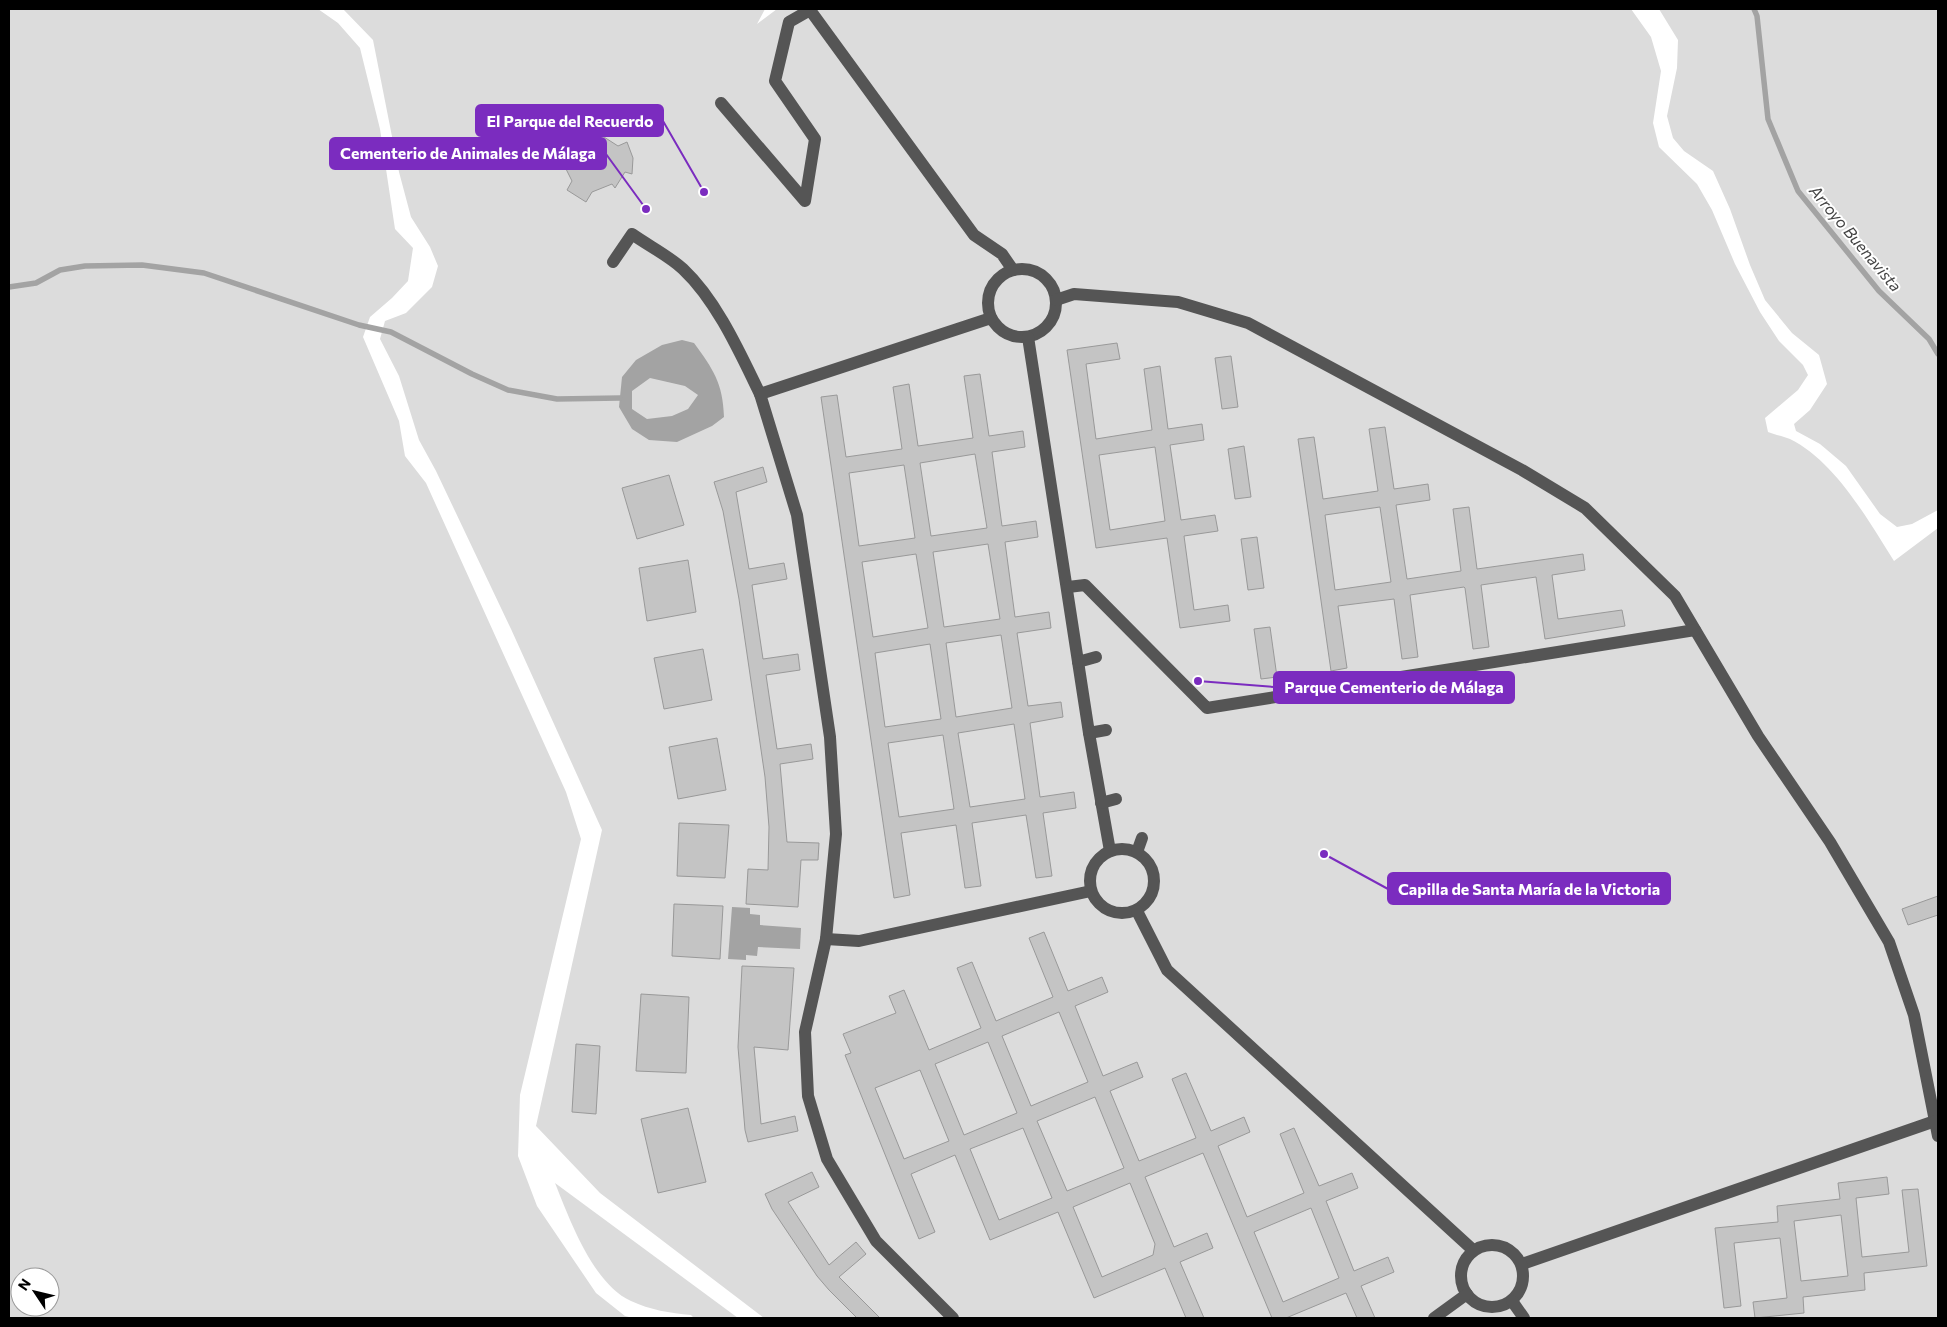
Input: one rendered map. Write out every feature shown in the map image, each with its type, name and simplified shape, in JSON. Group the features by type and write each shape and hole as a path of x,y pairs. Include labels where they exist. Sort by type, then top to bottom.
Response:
{"lane":[{"path":"721,103 805,201 815,139 775,81 789,22 810,10 974,235 1002,254 1013,270"},
{"path":"613,262 632,234 683,269 708,298 738,349 760,394 797,515 830,738 836,834 826,939 805,1032 808,1096 826,1159 876,1241 953,1318"},
{"path":"1013,270 1028,270 1042,275 1052,286 1056,300 1053,317 1043,330 1028,337 1013,336 1000,330 991,318 988,303 991,289 1000,277 1013,270"},
{"path":"1056,300 1074,294 1178,302 1248,323 1522,470 1585,508 1675,596 1758,736 1830,842 1889,942 1914,1014 1938,1136"},
{"path":"760,394 991,318"},
{"path":"1028,337 1089,733 1110,851"},
{"path":"1068,587 1085,585 1207,708 1695,630"},
{"path":"1078,662 1096,657"},
{"path":"1089,733 1106,730"},
{"path":"1101,803 1116,799"},
{"path":"1137,852 1142,838"},
{"path":"1129,849 1137,852 1148,862 1154,875 1154,889 1148,902 1137,911 1123,914 1110,912 1098,904 1091,891 1089,879 1092,868 1100,858 1110,851 1129,849"},
{"path":"826,939 859,941 1091,891"},
{"path":"1137,911 1167,970 1473,1250"},
{"path":"1522,1264 1935,1120"},
{"path":"1486,1244 1501,1245 1514,1252 1522,1264 1524,1277 1521,1290 1512,1301 1496,1307 1480,1305 1467,1294 1461,1283 1461,1271 1465,1260 1473,1250 1486,1244"},
{"path":"1434,1318 1467,1294"},
{"path":"1512,1301 1524,1318"}],"shaded area":[{"path":"9,9 318,9 338,23 360,48 380,129 395,229 413,248 408,281 370,317 363,337 399,421 405,456 426,483 566,792 581,839 520,1095 518,1156 537,1206 596,1293 625,1316 633,1318 9,1318"},
{"path":"343,9 765,9 757,24 777,9 1631,9 1651,37 1661,71 1653,123 1659,147 1697,184 1712,210 1735,264 1760,312 1779,341 1803,365 1808,375 1798,390 1765,418 1768,432 1790,439 1806,449 1836,476 1862,510 1894,561 1938,528 1938,1318 764,1318 600,1193 536,1126 602,830 511,629 436,471 419,440 399,376 380,339 385,321 406,313 432,287 438,266 430,247 411,217 399,172 373,40"},
{"path":"1659,9 1938,9 1938,510 1912,524 1897,527 1880,514 1846,466 1820,444 1796,431 1794,424 1810,410 1827,384 1819,355 1792,333 1765,300 1730,209 1713,171 1684,151 1673,138 1667,116 1677,68 1678,40"},
{"path":"682,340 694,343 716,377 722,395 724,417 712,426 677,442 649,440 632,429 619,407 622,377 636,360 662,345","holes":["650,378 685,386 698,395 688,409 672,416 647,419 632,409 632,391"]},
{"path":"732,907 750,908 750,914 760,915 760,925 801,928 800,949 758,947 757,956 746,955 746,960 728,959"},
{"path":"555,1183 738,1318 694,1318 691,1315 645,1307 617,1293 605,1281 584,1250"}],"building":[{"path":"590,128 618,146 627,142 633,158 632,174 625,172 615,188 612,184 592,192 586,202 567,190 572,181 566,169 566,161 572,148"},
{"path":"1117,343 1120,359 1086,364 1096,439 1152,430 1144,369 1160,366 1168,429 1202,424 1204,440 1170,445 1181,520 1215,515 1218,531 1184,536 1194,610 1228,605 1230,621 1180,628 1167,538 1096,548 1067,350","holes":["1155,447 1165,521 1110,530 1099,455"]},
{"path":"1231,356 1238,407 1222,409 1215,358"},
{"path":"980,374 989,436 1023,431 1025,447 992,452 1002,526 1036,521 1038,537 1005,542 1015,617 1049,612 1051,628 1017,633 1028,706 1061,702 1063,717 1030,723 1040,797 1074,792 1076,808 1043,813 1052,876 1036,878 1026,815 972,823 981,886 965,888 956,825 901,833 910,895 894,898 821,397 837,395 846,457 902,449 893,387 909,384 918,446 973,438 964,376","holes":["975,454 987,528 931,536 920,463","904,465 915,538 859,546 849,473","988,544 1000,619 944,627 933,552","916,554 928,628 873,637 862,562","1001,635 1012,708 956,717 946,643","930,644 941,719 885,727 875,653","1014,724 1025,799 970,807 958,733","943,735 954,809 899,817 888,743"]},
{"path":"1385,427 1394,489 1428,484 1430,500 1396,505 1407,579 1461,571 1453,509 1469,507 1477,569 1583,554 1585,570 1552,575 1558,619 1622,610 1625,626 1545,639 1536,577 1481,585 1489,647 1473,649 1464,587 1410,595 1418,657 1402,659 1394,599 1338,606 1347,668 1331,671 1298,439 1314,437 1323,499 1378,491 1369,429","holes":["1380,507 1391,582 1335,590 1325,515"]},
{"path":"1244,446 1251,497 1235,499 1228,449"},
{"path":"763,467 767,482 736,492 749,569 784,563 787,579 752,585 763,659 798,654 800,670 766,675 777,749 811,744 813,759 780,764 787,842 819,843 818,860 801,860 798,907 746,904 748,869 768,870 769,827 765,777 739,599 723,511 714,482"},
{"path":"669,475 684,525 637,539 622,488"},
{"path":"1257,537 1264,588 1248,590 1241,539"},
{"path":"688,560 696,612 647,621 639,568"},
{"path":"1270,627 1277,677 1261,679 1254,629"},
{"path":"703,649 712,700 664,709 654,658"},
{"path":"717,738 726,790 678,799 669,747"},
{"path":"679,823 729,825 725,878 677,876"},
{"path":"1938,896 1938,915 1908,925 1902,909"},
{"path":"674,904 723,906 720,959 672,956"},
{"path":"1044,932 1068,991 1102,977 1108,992 1075,1006 1103,1076 1137,1062 1143,1077 1110,1091 1139,1161 1196,1138 1172,1079 1186,1073 1211,1131 1244,1117 1250,1132 1218,1146 1247,1217 1304,1193 1280,1134 1294,1128 1319,1186 1352,1173 1358,1188 1326,1201 1354,1271 1388,1257 1394,1272 1361,1286 1375,1318 1357,1318 1346,1293 1286,1318 1272,1318 1203,1153 1145,1177 1174,1247 1207,1233 1213,1248 1180,1262 1204,1318 1186,1318 1165,1268 1094,1298 1058,1212 990,1240 955,1155 911,1174 935,1232 919,1239 845,1055 851,1053 843,1034 896,1013 889,996 904,990 929,1050 981,1028 957,968 972,962 996,1021 1053,997 1029,938","holes":["1059,1012 1088,1082 1031,1106 1002,1036","988,1042 1017,1113 964,1135 935,1064","920,1070 949,1141 904,1159 875,1088","1095,1097 1124,1168 1067,1191 1037,1121","1023,1128 1052,1198 999,1220 970,1149","1130,1183 1155,1244 1153,1255 1102,1277 1073,1207","1311,1208 1339,1278 1283,1302 1254,1232"]},
{"path":"742,966 794,968 788,1050 754,1047 761,1124 795,1116 798,1131 748,1142 745,1130 738,1047"},
{"path":"641,994 689,997 686,1073 636,1071"},
{"path":"576,1044 600,1046 596,1114 572,1112"},
{"path":"688,1108 706,1182 658,1193 641,1119"},
{"path":"812,1172 819,1187 788,1202 829,1265 856,1242 866,1254 839,1277 880,1318 857,1318 829,1290 817,1276 772,1209 765,1194"},
{"path":"1887,1177 1889,1194 1856,1198 1862,1257 1909,1252 1902,1190 1918,1189 1927,1266 1864,1273 1865,1290 1803,1297 1804,1313 1755,1318 1753,1302 1787,1298 1780,1238 1734,1243 1741,1306 1724,1308 1715,1228 1778,1222 1777,1206 1840,1199 1838,1183","holes":["1841,1215 1848,1276 1801,1281 1794,1221"]}],"waterway":[{"name":"Arroyo Buenavista","path":"1754,9 1757,16 1768,119 1798,191 1879,291 1929,339 1938,354"},
{"path":"9,287 36,283 60,270 85,266 142,265 204,273 359,325 391,332 472,374 508,390 557,399 620,398"}],"place":[{"name":"El Parque del Recuerdo","path":"704,192"},
{"name":"Cementerio de Animales de Málaga","path":"646,209"},
{"name":"Parque Cementerio de Málaga","path":"1198,681"},
{"name":"Capilla de Santa María de la Victoria","path":"1324,854"}]}
